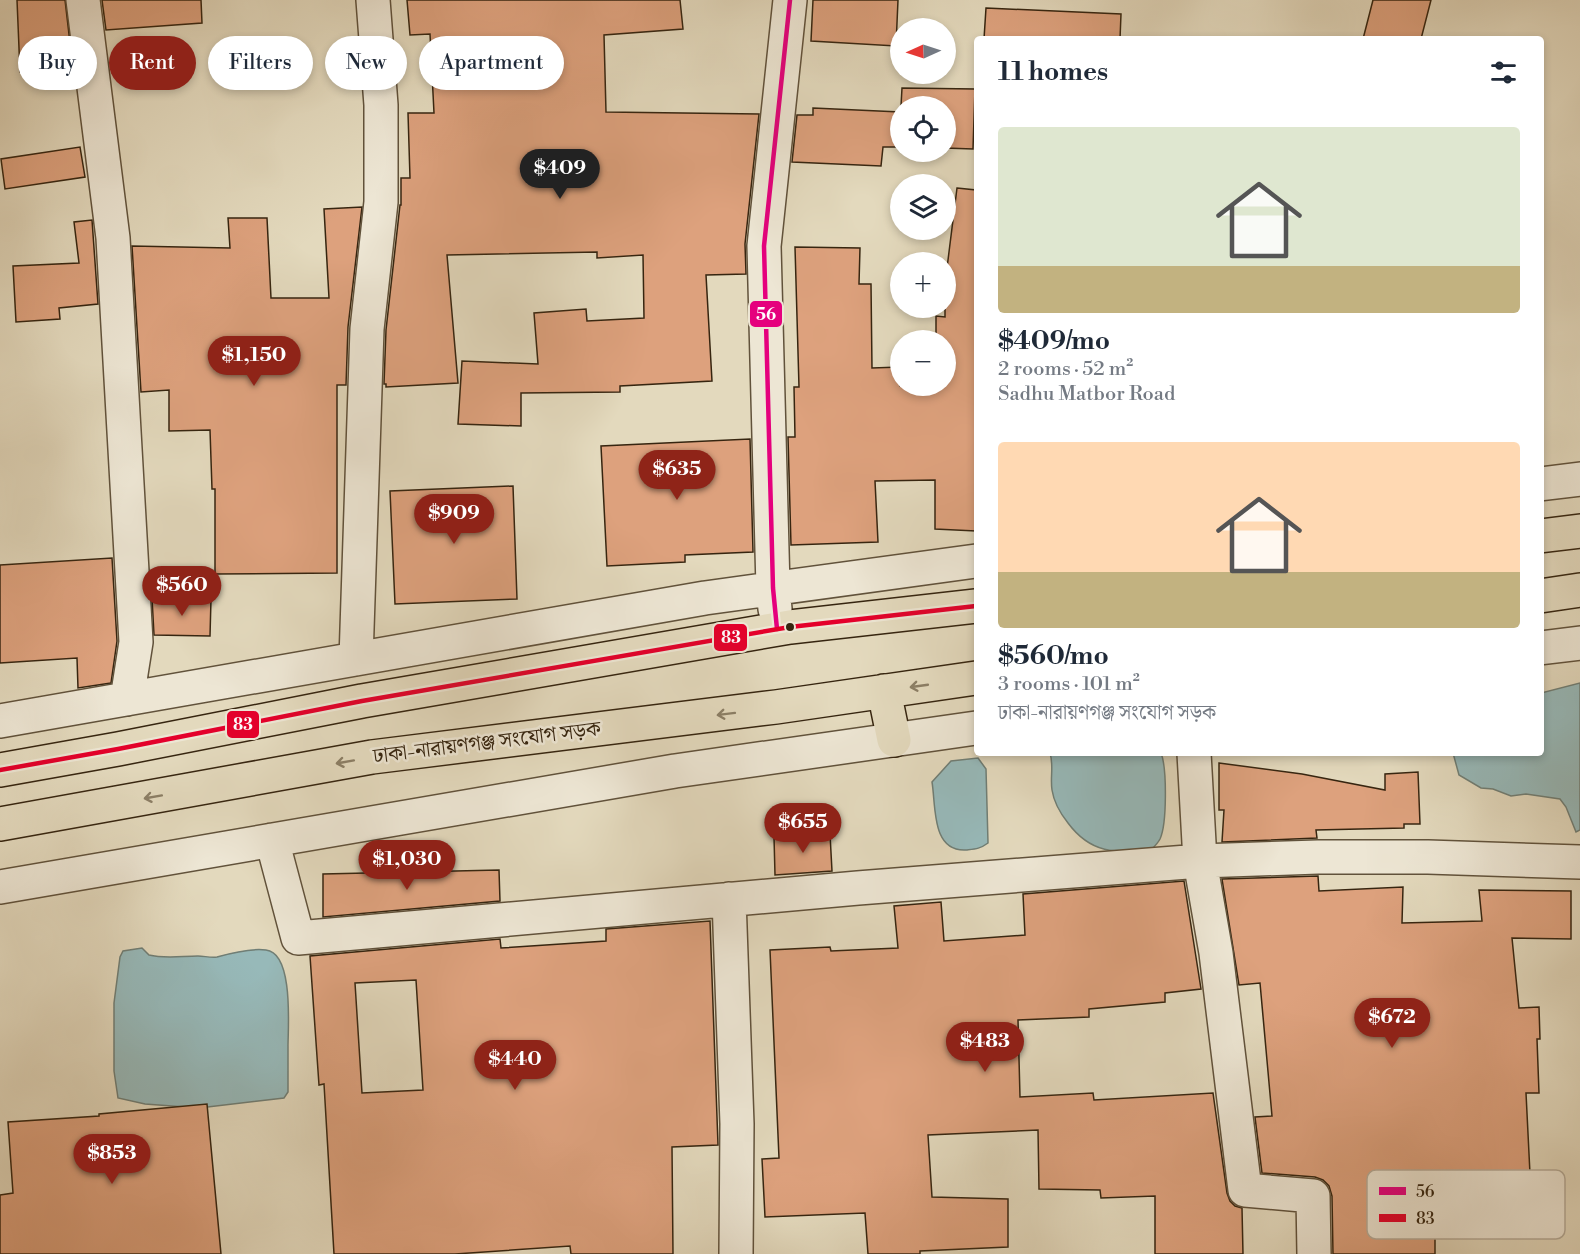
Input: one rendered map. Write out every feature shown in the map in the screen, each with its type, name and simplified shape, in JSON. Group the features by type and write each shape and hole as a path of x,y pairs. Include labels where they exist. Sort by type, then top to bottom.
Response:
{"main road":[{"path":"1544,536 1580,531"},
{"path":"1544,595 1580,590"},
{"path":"0,770 362,701 777,629 974,606"},
{"name":"ঢাকা-নারায়ণগঞ্জ সংযোগ সড়ক","path":"0,824 372,757 776,708 974,678"},
{"path":"884,691 894,740"}],"street":[{"path":"83,0 113,238 136,642 127,699"},
{"path":"356,659 367,329 381,202 381,105 373,0"},
{"path":"777,629 773,588 764,246 790,0"},
{"path":"1544,484 1580,479"},
{"path":"0,721 693,600 974,561"},
{"path":"1544,647 1580,642"},
{"path":"0,887 675,771 974,728"},
{"path":"1194,756 1200,861 1216,953 1245,1190 1313,1196 1314,1254"},
{"path":"272,840 298,938 729,899 1200,861 1318,857 1428,857 1580,862"},
{"path":"729,899 736,1124 736,1254"}],"water":[{"path":"1580,683 1580,830 1576,832 1566,807 1560,799 1526,794 1511,796 1493,789 1481,788 1459,775 1454,756 1544,756 1544,692"},
{"path":"1051,756 1162,756 1165,809 1162,832 1156,845 1151,850 1115,851 1086,841 1062,815 1054,799"},
{"path":"978,758 986,769 988,843 975,849 955,849 946,843 937,825 932,782 951,761"},
{"path":"142,948 149,955 161,957 215,957 254,950 266,950 275,954 281,964 288,992 288,1092 284,1098 199,1108 145,1104 118,1098 114,1071 114,1003 120,957 123,951"}],"building":[{"path":"17,0 65,0 69,36 18,36"},
{"path":"102,0 201,0 202,23 106,30"},
{"path":"407,0 680,0 683,29 604,35 606,112 759,114 745,244 746,274 706,275 712,381 620,386 620,392 521,393 521,426 458,424 462,361 538,364 534,313 586,309 587,321 644,318 643,255 597,258 597,252 447,255 458,383 386,387 384,384 386,330 401,205 401,178 410,178 408,113 434,113 433,90 564,90 564,36 410,35"},
{"path":"813,0 898,0 897,18 890,18 890,46 811,41"},
{"path":"1373,0 1431,0 1422,36 1364,36"},
{"path":"986,8 1121,14 1120,36 984,36"},
{"path":"902,88 974,89 973,149 956,148 956,96 902,96"},
{"path":"813,108 890,112 890,147 883,147 881,166 792,162 797,115 813,115"},
{"path":"80,147 85,177 5,189 1,159"},
{"path":"957,188 974,190 974,531 935,529 935,480 875,481 878,542 791,545 788,437 795,437 794,387 799,387 795,247 860,248 859,284 871,284 872,368 890,367 890,396 956,396 956,330 936,330 936,318 956,318 956,252 949,252 950,240 956,240"},
{"path":"362,207 348,327 346,385 337,385 337,573 215,574 215,489 212,489 210,430 169,431 169,390 141,392 132,246 230,248 228,218 267,218 271,298 329,298 324,209"},
{"path":"92,220 98,304 59,308 60,319 16,322 13,266 79,263 74,222"},
{"path":"750,439 753,552 685,555 685,562 607,566 601,446"},
{"path":"513,486 517,599 395,604 390,491"},
{"path":"112,558 117,641 111,683 78,688 77,658 0,663 0,565"},
{"path":"152,598 211,599 210,636 154,635"},
{"path":"1219,763 1302,774 1385,790 1385,774 1418,772 1420,824 1404,824 1404,828 1316,830 1317,838 1222,842 1224,810 1219,810"},
{"path":"830,834 832,871 775,875 774,837"},
{"path":"499,870 500,901 323,917 323,874"},
{"path":"1318,876 1319,891 1403,887 1402,923 1482,921 1479,890 1571,891 1571,939 1512,938 1519,1008 1539,1007 1540,1039 1537,1039 1539,1093 1526,1093 1530,1170 1367,1170 1367,1239 1435,1239 1435,1254 1333,1254 1332,1196 1329,1186 1323,1180 1315,1177 1262,1173 1255,1117 1272,1116 1260,983 1239,985 1222,879"},
{"path":"1184,881 1201,989 1165,993 1165,1002 1089,1009 1089,1017 1018,1020 1020,1097 1093,1093 1094,1100 1213,1093 1227,1193 1235,1206 1242,1208 1243,1254 1155,1254 1155,1196 1101,1198 1100,1190 1039,1189 1038,1130 928,1135 932,1197 1008,1199 1008,1247 920,1251 920,1254 868,1254 865,1213 765,1217 762,1159 779,1158 770,950 830,947 831,951 898,948 894,906 941,902 944,941 1025,935 1023,894"},
{"path":"710,921 718,1145 672,1147 673,1254 571,1254 570,1246 455,1254 334,1254 324,1084 319,1085 310,956 500,939 501,948 606,941 606,929","holes":["416,980 423,1090 362,1093 355,983"]},
{"path":"207,1104 221,1254 0,1254 0,1195 13,1193 8,1122 99,1116 99,1114"}],"transit line":[{"name":"56","path":"777,629 773,588 764,246 790,0"},
{"name":"83","path":"0,770 362,701 790,627 974,606"}]}
